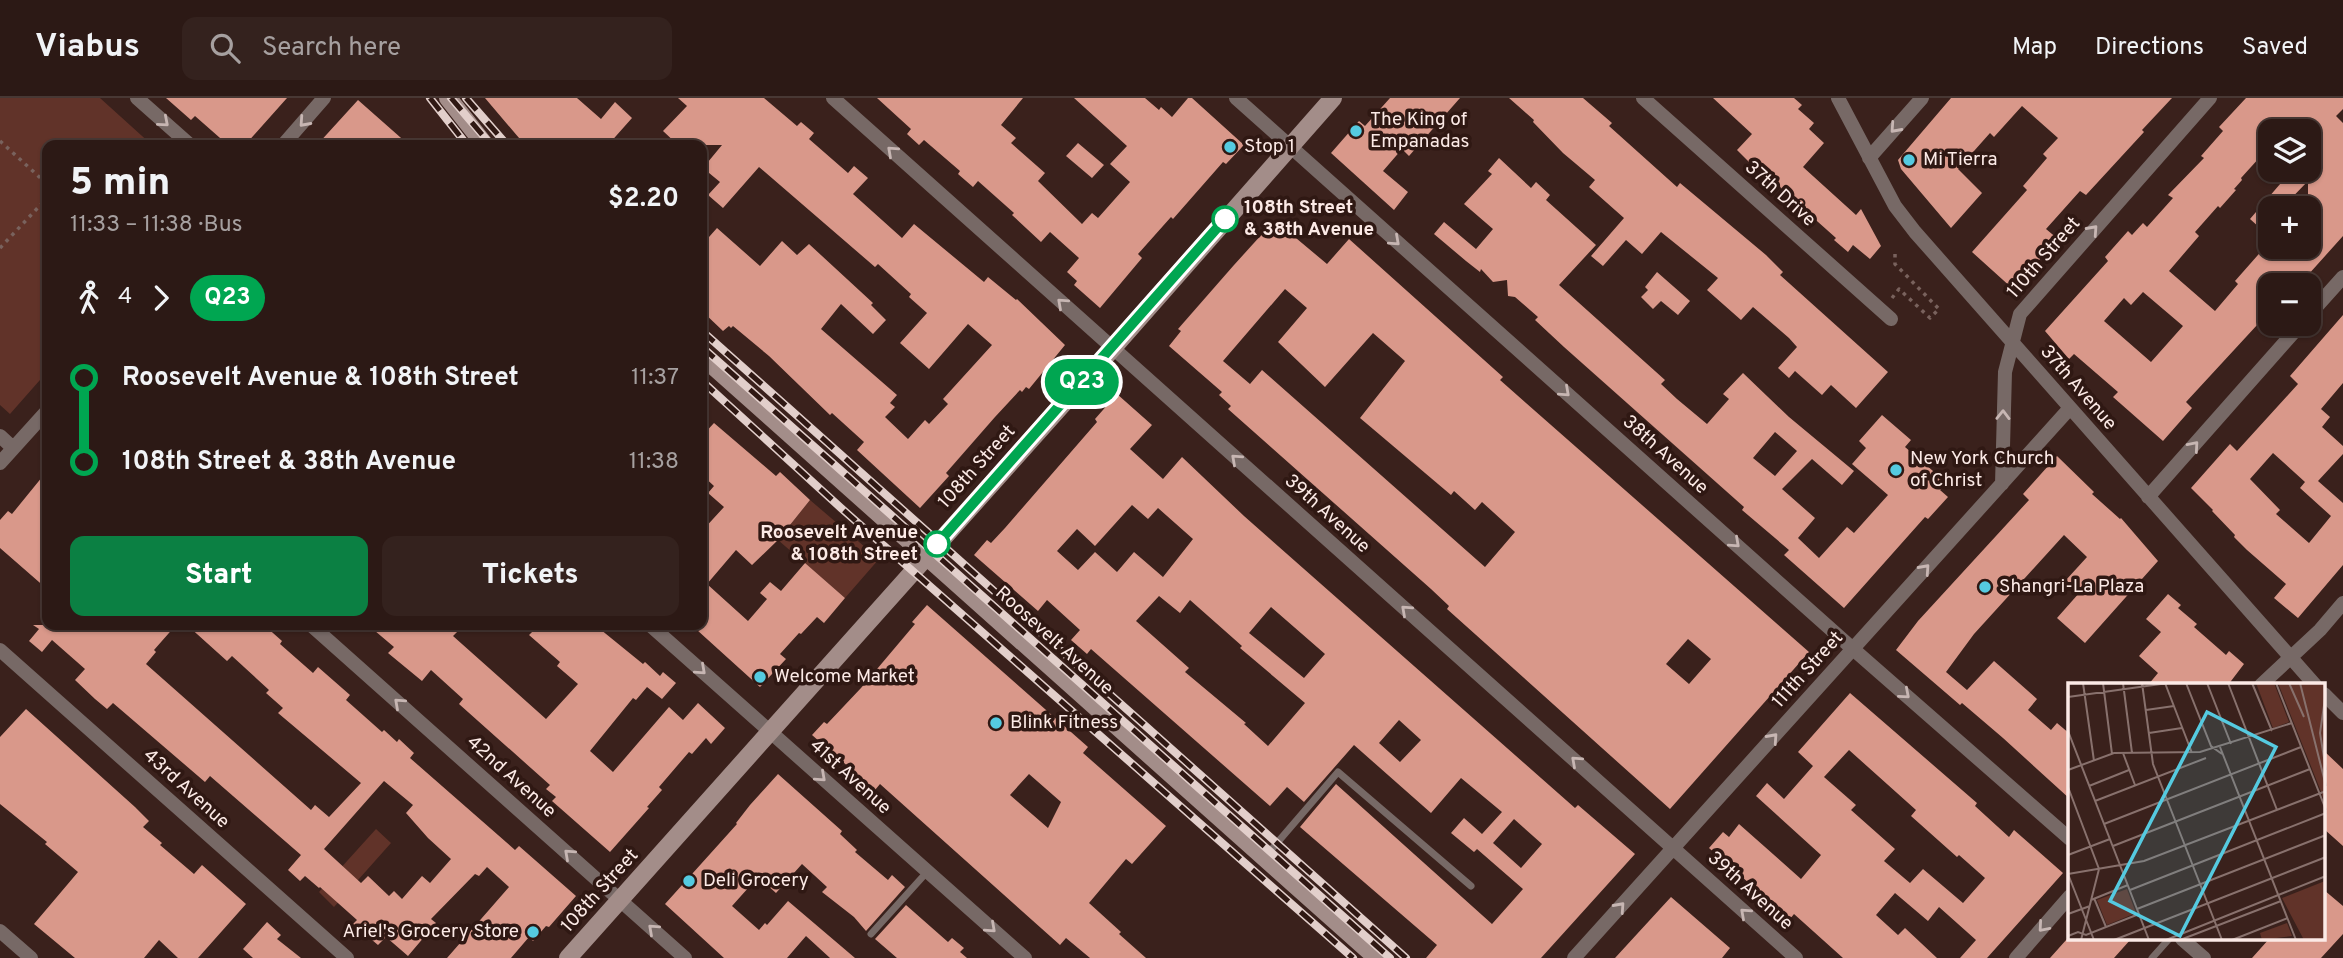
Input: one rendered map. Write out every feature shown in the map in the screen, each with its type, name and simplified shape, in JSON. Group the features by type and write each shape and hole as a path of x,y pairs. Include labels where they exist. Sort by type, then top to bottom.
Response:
{"main road":[{"path":"448,98 481,140"},
{"name":"108th Street","path":"568,958 1333,98"},
{"name":"Roosevelt Avenue","path":"707,360 1377,958"}],"street":[{"path":"137,98 184,140"},
{"path":"286,140 324,98"},
{"name":"39th Avenue","path":"832,98 1797,958"},
{"name":"38th Avenue","path":"1236,98 2068,837"},
{"name":"37th Drive","path":"1643,98 1891,319"},
{"name":"37th Avenue","path":"1838,98 1895,206 1915,232 2313,683"},
{"path":"1869,158 1922,98"},
{"name":"110th Street","path":"2002,484 2005,372 2024,309 2210,98"},
{"path":"2321,301 2343,276"},
{"path":"2148,497 2290,336"},
{"name":"111th Street","path":"1574,958 2070,408"},
{"path":"0,463 42,416"},
{"path":"0,436 13,448"},
{"path":"2262,683 2320,630 2343,603"},
{"name":"42nd Avenue","path":"317,630 685,958"},
{"name":"41st Avenue","path":"656,630 1025,958"},
{"name":"43rd Avenue","path":"0,650 347,958"},
{"path":"2326,696 2343,713"},
{"path":"2016,958 2068,899"},
{"path":"0,931 31,958"},
{"path":"2183,940 2204,958"}],"lane":[{"path":"1264,857 1338,772 1471,886"},
{"path":"871,934 928,872"},
{"path":"2152,958 2168,940"}],"path":[{"path":"0,141 42,179"},
{"path":"0,248 42,203"},
{"path":"1892,298 1899,289 1930,318 1938,309 1895,264 1895,252"}],"shaded area":[{"path":"0,98 100,98 146,140 42,140 42,378 10,414 0,405"},
{"path":"810,500 879,559 845,598 778,540"},
{"path":"376,829 391,843 334,907 319,892"}],"building":[{"path":"166,98 287,98 249,140 222,140 195,116 191,120"},
{"path":"485,98 577,98 601,119 615,102 632,118 612,140 521,140"},
{"path":"678,98 764,98 797,126 801,122 814,133 809,139 848,173 854,166 868,178 853,194 902,238 914,224 984,282 988,277 1017,299 1065,345 1029,389 1026,387 1022,392 1020,390 995,417 946,473 949,476 920,508 857,450 864,442 832,413 830,415 769,356 733,326 723,331 707,316 707,235 709,237 717,228 760,266 782,241 797,255 809,244 873,303 871,305 886,320 873,334 841,304 821,329 897,395 890,403 895,407 885,417 908,439 925,420 929,424 948,404 943,399 992,345 968,324 929,369 900,343 927,313 909,297 911,294 878,264 875,267 759,167 723,208 708,195 720,182 707,171 707,163 722,145 707,145 707,140 673,140 663,131 687,106"},
{"path":"877,98 1023,98 1001,125 1016,138 1011,143 1045,173 1038,181 1082,224 1092,213 1098,218 1130,182 1110,164 1127,146 1074,98 1145,98 1172,117 1188,98 1192,98 1244,145 1226,164 1223,162 1138,254 1142,258 1100,308 1074,285 1077,281 1067,272 1079,258 1050,232 1041,242 978,181 973,187 958,174 960,171 924,140 919,145 907,134 911,129"},
{"path":"1390,98 1460,98 1409,156 1402,149 1383,171 1408,192 1394,210 1331,153 1359,121 1365,126"},
{"path":"1509,98 1583,98 1612,123 1609,126 1677,187 1680,183 1766,255 1783,272 1780,275 1888,372 1856,408 1831,385 1822,395 1795,371 1789,378 1778,368 1797,347 1753,307 1741,320 1707,290 1718,278 1661,232 1642,254 1626,240 1603,266 1591,256 1624,218 1589,187 1595,180 1563,153 1534,120"},
{"path":"1713,98 1794,98 1802,105 1798,109 1814,123 1809,129 1824,143 1803,167 1856,215 1861,209 1881,246 1870,259 1853,245 1848,252 1799,205 1797,207 1786,197 1772,172 1766,179 1737,150 1752,134"},
{"path":"1951,98 2172,98 2086,195 2080,191 2046,229 2058,239 2013,289 1972,252 2027,190 2023,186 2047,158 2043,154 2058,138 2022,106 1994,137 1990,133 1958,169 1982,193 1951,228 1901,169 1898,160"},
{"path":"2246,98 2343,98 2343,109 2336,116 2343,123 2343,236 2310,273 2258,273 2258,324 2186,402 2192,408 2163,441 2113,397 2118,392 2074,354 2069,359 2045,331 2108,261 2105,257 2128,231 2132,235 2143,223 2147,227 2173,198 2168,195 2204,158 2201,156 2223,131 2219,127","holes":["2143,292 2183,326 2151,362 2104,321 2124,298 2131,305"]},
{"path":"358,100 403,140 322,140"},
{"path":"1078,143 1104,165 1092,178 1066,156"},
{"path":"1499,158 1531,188 1536,182 1550,195 1546,200 1596,245 1559,285 1665,380 1661,384 1707,424 1729,399 1723,394 1743,373 1789,417 1854,471 1842,485 1812,459 1782,489 1815,518 1798,538 1819,558 1847,527 1854,533 1888,495 1852,464 1866,448 1859,441 1882,415 1911,440 1905,447 1947,483 1940,490 1948,497 1928,519 1925,517 1844,608 1784,555 1789,550 1742,510 1744,507 1564,347 1535,320 1538,317 1515,297 1508,296 1507,280 1493,282 1481,269 1480,272 1434,234 1444,222 1476,249 1493,229 1464,204 1492,174 1488,171","holes":["1775,432 1797,451 1775,476 1753,458"]},
{"path":"2282,182 2307,182 2294,196 2270,196"},
{"path":"2258,210 2258,226 2250,219"},
{"path":"1278,223 1327,264 1349,239 1503,377 1500,380 1809,652 1670,809 1447,609 1449,606 1431,589 1228,409 1231,406 1219,395 1222,392 1169,346 1181,331 1178,329 1234,265 1263,233 1266,236","holes":["1285,289 1307,308 1278,342 1325,387 1373,333 1405,361 1360,418 1451,495 1454,491 1475,510 1482,502 1515,532 1485,567 1262,370 1250,384 1223,361","1688,639 1711,659 1689,684 1666,664"]},
{"path":"1657,272 1690,301 1678,315 1661,301 1653,309 1641,297 1648,290 1645,287"},
{"path":"2343,315 2343,383 2321,409 2330,417 2322,427 2343,446 2343,454 2318,481 2343,503 2343,565 2298,618 2274,598 2286,584 2234,537 2191,488 2230,444 2237,451 2298,384 2290,376","holes":["2273,453 2305,482 2300,488 2331,516 2309,543 2276,514 2280,510 2250,479"]},
{"path":"1117,394 1152,425 1130,449 1163,479 1182,457 1244,516 1575,808 1578,805 1635,854 1541,958 1426,958 1437,945 1300,827 1336,784 1492,924 1523,889 1477,849 1474,852 1451,833 1464,818 1482,834 1502,812 1461,778 1431,813 1354,745 1304,802 1287,787 1270,806 1091,649 1087,654 1071,640 1080,630 1047,600 1038,611 974,555 987,540 991,543 1005,528 1097,422 1095,419","holes":["1132,505 1148,519 1158,508 1193,539 1163,577 1134,552 1117,572 1095,552 1078,570 1057,551 1077,529 1095,546","1159,596 1180,613 1190,600 1242,646 1240,648 1305,703 1268,746 1244,724 1246,723 1185,672 1189,668 1136,621","1271,607 1325,654 1304,678 1249,633","1399,720 1421,740 1400,762 1379,743","1514,819 1542,844 1521,868 1493,843"]},
{"path":"714,423 776,476 780,472 810,500 778,540 752,565 736,550 707,584 707,526 724,507 708,493 714,486 707,480 707,431"},
{"path":"2057,456 2094,492 2092,494 2121,518 2158,561 2085,643 2057,618 2080,592 2066,580 2087,557 2064,535 1974,634 1946,672 1967,690 1994,661 2037,699 2028,710 2051,730 2057,723 2068,732 2068,797 2003,738 1896,650 1918,621 2029,500 2023,494"},
{"path":"42,477 42,585 0,548 0,520 8,511 12,514"},
{"path":"805,563 845,598 824,623 817,617 799,633 780,654 786,659 760,687 697,630 707,630 707,584 748,621 767,599 760,593 770,582 781,591"},
{"path":"2168,594 2181,605 2178,608 2197,624 2194,627 2226,655 2229,651 2244,664 2230,683 2150,683 2158,673 2139,656 2161,632 2146,619"},
{"path":"927,605 1088,747 1083,753 1166,826 1132,864 1126,859 1089,903 1146,958 1090,958 1066,938 1060,945 880,784 875,790 812,735 824,722 827,724 861,688 915,624 912,622","holes":["1029,774 1061,802 1048,828 1010,795"]},
{"path":"33,625 42,625 42,630 172,630 146,664 311,810 315,805 329,817 361,783 278,713 283,708 266,693 269,690 232,656 227,661 193,630 270,630 282,641 280,644 313,673 318,667 350,695 346,700 382,732 384,730 397,742 399,739 414,753 410,758 515,850 519,846 576,896 549,927 546,926 533,941 529,937 511,958 447,958 509,887 487,867 479,876 475,874 431,919 436,923 408,956 386,937 378,945 353,924 357,920 320,887 305,876 300,881 288,870 301,855 210,776 205,782 113,703 107,709 95,699 75,680 85,669 52,640 42,652 29,641 39,629","holes":["384,781 413,805 406,813 451,859 430,883 422,876 402,899 394,891 389,896 368,876 361,883 324,849"]},
{"path":"374,630 459,630 453,636 546,719 578,684 557,666 560,662 529,635 534,630 601,630 643,664 645,662 660,676 663,672 676,683 662,699 647,687 636,700 633,698 590,751 613,772 669,707 683,720 698,703 725,728 711,744 706,738 692,754 689,752 659,787 662,790 647,807 649,808 610,852 552,801 556,797 546,789 550,785 459,704 463,699 431,670 422,681 388,653 394,647"},
{"path":"1850,693 1977,803 1975,806 2009,837 2014,830 2063,873 1987,958 1960,958 1976,940 1939,907 1928,921 1895,893 1876,915 1898,935 1905,928 1937,958 1843,958 1794,914 1790,919 1709,848 1723,832 1729,837 1739,824 1801,879 1821,855 1756,796 1767,783 1784,799 1813,766 1798,752","holes":["1849,750 1916,810 1911,816 1985,878 1963,903 1923,869 1910,883 1884,861 1895,849 1851,810 1856,805 1824,777"]},
{"path":"26,709 149,821 143,827 162,843 160,845 194,874 202,865 246,904 198,958 178,958 159,940 144,958 75,958 34,924 78,872 45,844 47,842 0,804 0,737"},
{"path":"2326,753 2343,769 2343,846 2326,831"},
{"path":"778,774 842,831 840,834 857,850 855,852 888,880 892,875 905,887 866,931 854,917 822,892 827,887 802,864 776,893 758,877 732,906 759,930 765,923 767,925 788,901 855,958 830,958 806,936 787,958 724,958 665,904"},
{"path":"2326,892 2343,906 2343,934 2321,958 2252,958 2268,940 2326,940"},
{"path":"1671,897 1730,948 1722,958 1615,958"},
{"path":"906,905 948,942 952,938 964,948 960,952 967,958 897,958 875,939"},
{"path":"267,922 281,935 277,939 301,958 253,958 243,949"},
{"path":"2067,939 2130,940 2114,958 2050,958"}],"railway":[{"path":"430,98 463,140"},
{"path":"451,98 487,140"},
{"path":"466,98 503,140"},
{"path":"707,335 1406,958"},
{"path":"707,351 1390,958"},
{"path":"707,386 841,508 1353,958"}],"bus line":[{"name":"Q23","path":"937,544 1225,219"}],"place":[{"name":"The King of Empanadas","path":"1356,131"},
{"name":"Stop 1","path":"1230,147"},
{"name":"Mi Tierra","path":"1909,160"},
{"name":"108th Street & 38th Avenue","path":"1225,219"},
{"name":"New York Church of Christ","path":"1896,470"},
{"name":"Roosevelt Avenue & 108th Street","path":"937,544"},
{"name":"Shangri-La Plaza","path":"1985,587"},
{"name":"Welcome Market","path":"760,677"},
{"name":"Blink Fitness","path":"996,723"},
{"name":"Deli Grocery","path":"689,881"},
{"name":"Ariel's Grocery Store","path":"533,932"}]}
